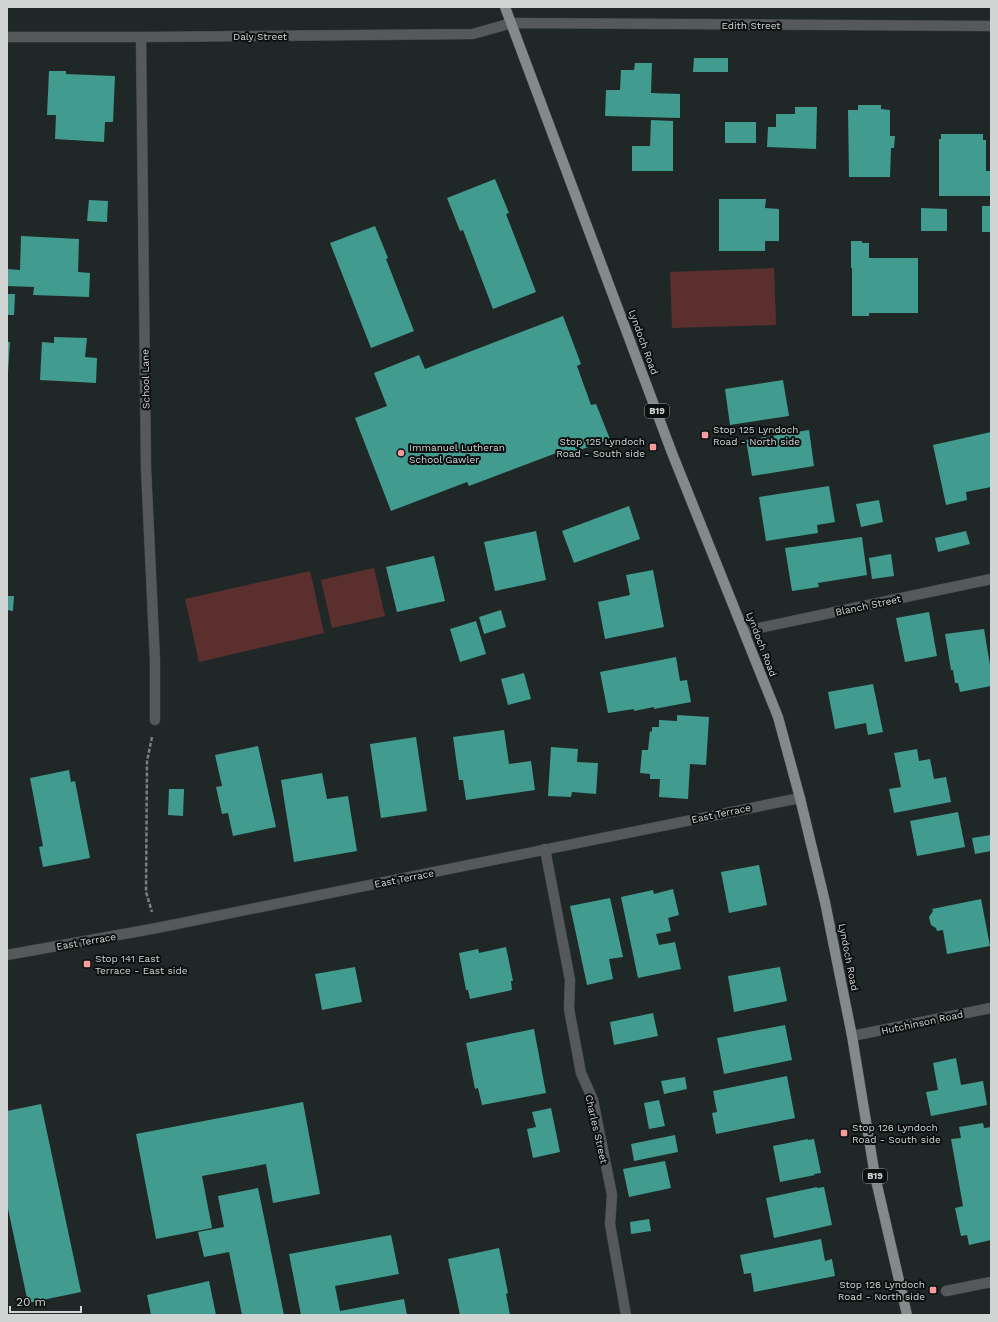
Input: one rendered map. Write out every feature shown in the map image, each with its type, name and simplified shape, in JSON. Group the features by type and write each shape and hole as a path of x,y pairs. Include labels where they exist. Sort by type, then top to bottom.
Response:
{"main road":[{"name":"Lyndoch Road","path":"505,7 672,453 778,718 800,798 825,902 852,1036 875,1176 906,1315"}],"street":[{"name":"Edith Street","path":"512,23 991,26"},
{"name":"Daly Street","path":"7,36 141,37 473,34 512,23"},
{"name":"School Lane","path":"141,37 146,468 155,661 155,720"},
{"name":"Blanch Street","path":"744,631 991,579"},
{"name":"East Terrace","path":"7,955 157,928 800,798"},
{"name":"Charles Street","path":"545,849 570,980 569,1009 581,1073 593,1100 612,1195 610,1224 626,1315"},
{"name":"Hutchinson Road","path":"852,1036 991,1008"},
{"path":"946,1291 991,1282"}],"path":[{"path":"155,720 147,761 146,892 157,928"}],"shaded area":[{"path":"774,268 776,325 672,328 670,272"},
{"path":"374,568 385,616 332,628 321,580"},
{"path":"310,571 324,633 199,662 185,599"}],"building":[{"path":"694,58 728,58 728,72 693,72"},
{"path":"635,63 652,63 651,93 680,94 680,118 605,116 606,90 620,90 621,70 634,70"},
{"path":"49,71 66,71 66,74 115,76 113,122 105,122 104,142 55,139 56,115 47,115"},
{"path":"858,105 881,105 881,109 890,110 890,136 895,136 894,148 891,148 890,177 849,177 848,110 858,110"},
{"path":"795,107 817,107 816,149 767,147 768,127 776,127 776,114 795,114"},
{"path":"651,120 673,121 673,171 632,171 632,146 650,146"},
{"path":"725,122 756,122 756,143 725,143"},
{"path":"941,134 983,134 983,140 986,140 986,171 991,171 991,196 939,196 939,139 941,139"},
{"path":"495,179 509,213 506,214 536,292 493,309 463,230 460,231 447,198"},
{"path":"719,199 766,199 765,208 779,209 779,241 765,241 765,251 719,251"},
{"path":"89,200 108,201 107,222 87,221"},
{"path":"982,206 991,206 991,232 982,232"},
{"path":"921,208 947,209 947,231 921,231"},
{"path":"375,226 414,331 371,348 330,243"},
{"path":"21,236 79,239 78,272 90,273 89,297 33,295 34,287 7,286 7,269 20,270"},
{"path":"851,241 862,241 862,243 869,243 869,258 918,258 918,313 869,313 869,316 852,316"},
{"path":"7,294 15,294 14,315 7,315"},
{"path":"563,316 581,364 577,366 591,405 596,404 610,439 561,457 559,452 469,486 467,482 391,511 355,418 387,406 374,373 419,355 425,369"},
{"path":"54,337 87,338 85,357 97,358 96,383 40,380 42,342 54,343"},
{"path":"7,342 10,342 8,372 7,371"},
{"path":"783,380 789,416 730,425 725,389"},
{"path":"809,430 814,466 752,476 746,440"},
{"path":"991,432 991,487 966,492 967,500 946,505 933,445"},
{"path":"829,486 835,522 817,525 818,533 766,541 759,497"},
{"path":"879,500 883,522 861,527 856,504"},
{"path":"629,506 640,539 574,563 562,531"},
{"path":"536,531 546,580 495,591 484,542"},
{"path":"966,531 970,544 938,552 935,538"},
{"path":"862,537 867,575 818,583 819,587 792,591 785,548"},
{"path":"891,554 894,576 872,579 869,558"},
{"path":"434,556 445,601 397,612 386,567"},
{"path":"653,570 664,627 605,639 598,602 630,595 626,575"},
{"path":"7,596 14,596 13,611 7,610"},
{"path":"501,610 506,627 484,634 479,617"},
{"path":"929,612 937,656 905,662 896,618"},
{"path":"476,621 486,654 460,662 450,629"},
{"path":"984,629 991,671 991,686 960,692 958,683 955,683 953,670 951,670 945,634"},
{"path":"676,657 680,681 687,680 691,702 654,709 654,707 634,711 634,709 608,713 600,672"},
{"path":"524,673 531,699 508,705 501,679"},
{"path":"873,684 883,732 868,735 866,723 835,729 828,692"},
{"path":"677,715 709,717 706,765 690,764 688,799 659,797 660,779 650,779 650,774 640,773 642,750 648,750 650,731 652,732 652,727 659,727 659,720 677,721"},
{"path":"504,730 509,764 531,761 535,790 466,800 463,780 459,780 453,737"},
{"path":"416,737 427,811 381,818 370,744"},
{"path":"258,746 276,827 233,836 228,813 222,814 216,787 222,786 215,755"},
{"path":"551,747 578,749 577,762 598,763 596,794 572,792 571,797 548,796"},
{"path":"917,749 919,761 930,759 934,779 946,777 951,802 894,813 889,789 901,787 894,753"},
{"path":"69,770 71,782 75,781 90,858 43,867 39,847 43,846 30,778"},
{"path":"322,773 327,799 348,796 357,851 294,862 281,780"},
{"path":"169,789 184,789 183,816 168,815"},
{"path":"958,812 965,847 917,856 910,821"},
{"path":"991,835 991,851 975,854 972,838"},
{"path":"759,865 767,905 729,913 721,872"},
{"path":"673,889 679,915 668,918 671,931 656,934 659,945 675,942 681,969 638,978 621,897 653,890 654,894"},
{"path":"610,898 623,957 609,959 613,979 587,985 570,906"},
{"path":"981,899 990,946 947,954 943,930 937,931 936,928 931,925 929,917 933,911 932,909"},
{"path":"506,947 513,981 511,981 512,990 470,999 468,990 466,990 459,953 478,949 479,953"},
{"path":"355,967 362,1002 322,1010 315,974"},
{"path":"780,967 787,1001 734,1012 728,976"},
{"path":"653,1013 658,1036 614,1045 610,1022"},
{"path":"785,1025 792,1060 724,1074 717,1038"},
{"path":"534,1029 546,1093 482,1105 478,1088 475,1089 466,1043"},
{"path":"956,1058 961,1085 983,1081 987,1105 931,1116 926,1092 938,1090 933,1063"},
{"path":"787,1076 795,1118 716,1134 712,1113 717,1112 713,1091"},
{"path":"685,1077 687,1089 664,1094 661,1081"},
{"path":"659,1100 665,1126 649,1129 644,1103"},
{"path":"303,1102 320,1194 273,1203 266,1164 202,1176 212,1228 156,1239 136,1134"},
{"path":"41,1104 81,1292 28,1303 7,1204 7,1111"},
{"path":"551,1108 560,1152 533,1158 527,1129 536,1127 532,1112"},
{"path":"983,1123 984,1128 991,1127 991,1240 969,1245 967,1235 961,1236 955,1208 963,1206 951,1139 961,1138 959,1127"},
{"path":"675,1135 678,1152 634,1161 631,1144"},
{"path":"814,1139 821,1173 780,1182 773,1146"},
{"path":"665,1161 671,1188 629,1197 623,1169"},
{"path":"817,1187 824,1187 832,1225 774,1238 766,1198"},
{"path":"258,1188 284,1315 242,1315 229,1252 204,1257 198,1232 224,1227 218,1196"},
{"path":"649,1219 651,1231 631,1234 630,1222"},
{"path":"391,1235 399,1274 335,1286 340,1311 404,1299 407,1315 301,1315 289,1254"},
{"path":"821,1239 825,1261 832,1259 835,1276 754,1292 751,1273 744,1274 740,1255"},
{"path":"499,1248 508,1293 506,1294 510,1315 460,1315 448,1259"},
{"path":"209,1281 216,1315 151,1315 147,1295"}],"place":[{"name":"Stop 125 Lyndoch Road - North side","path":"705,435"},
{"name":"Stop 125 Lyndoch Road - South side","path":"653,447"},
{"name":"Immanuel Lutheran School Gawler","path":"401,453"},
{"name":"Stop 141 East Terrace - East side","path":"87,964"},
{"name":"Stop 126 Lyndoch Road - South side","path":"844,1133"},
{"name":"Stop 126 Lyndoch Road - North side","path":"933,1290"}]}
